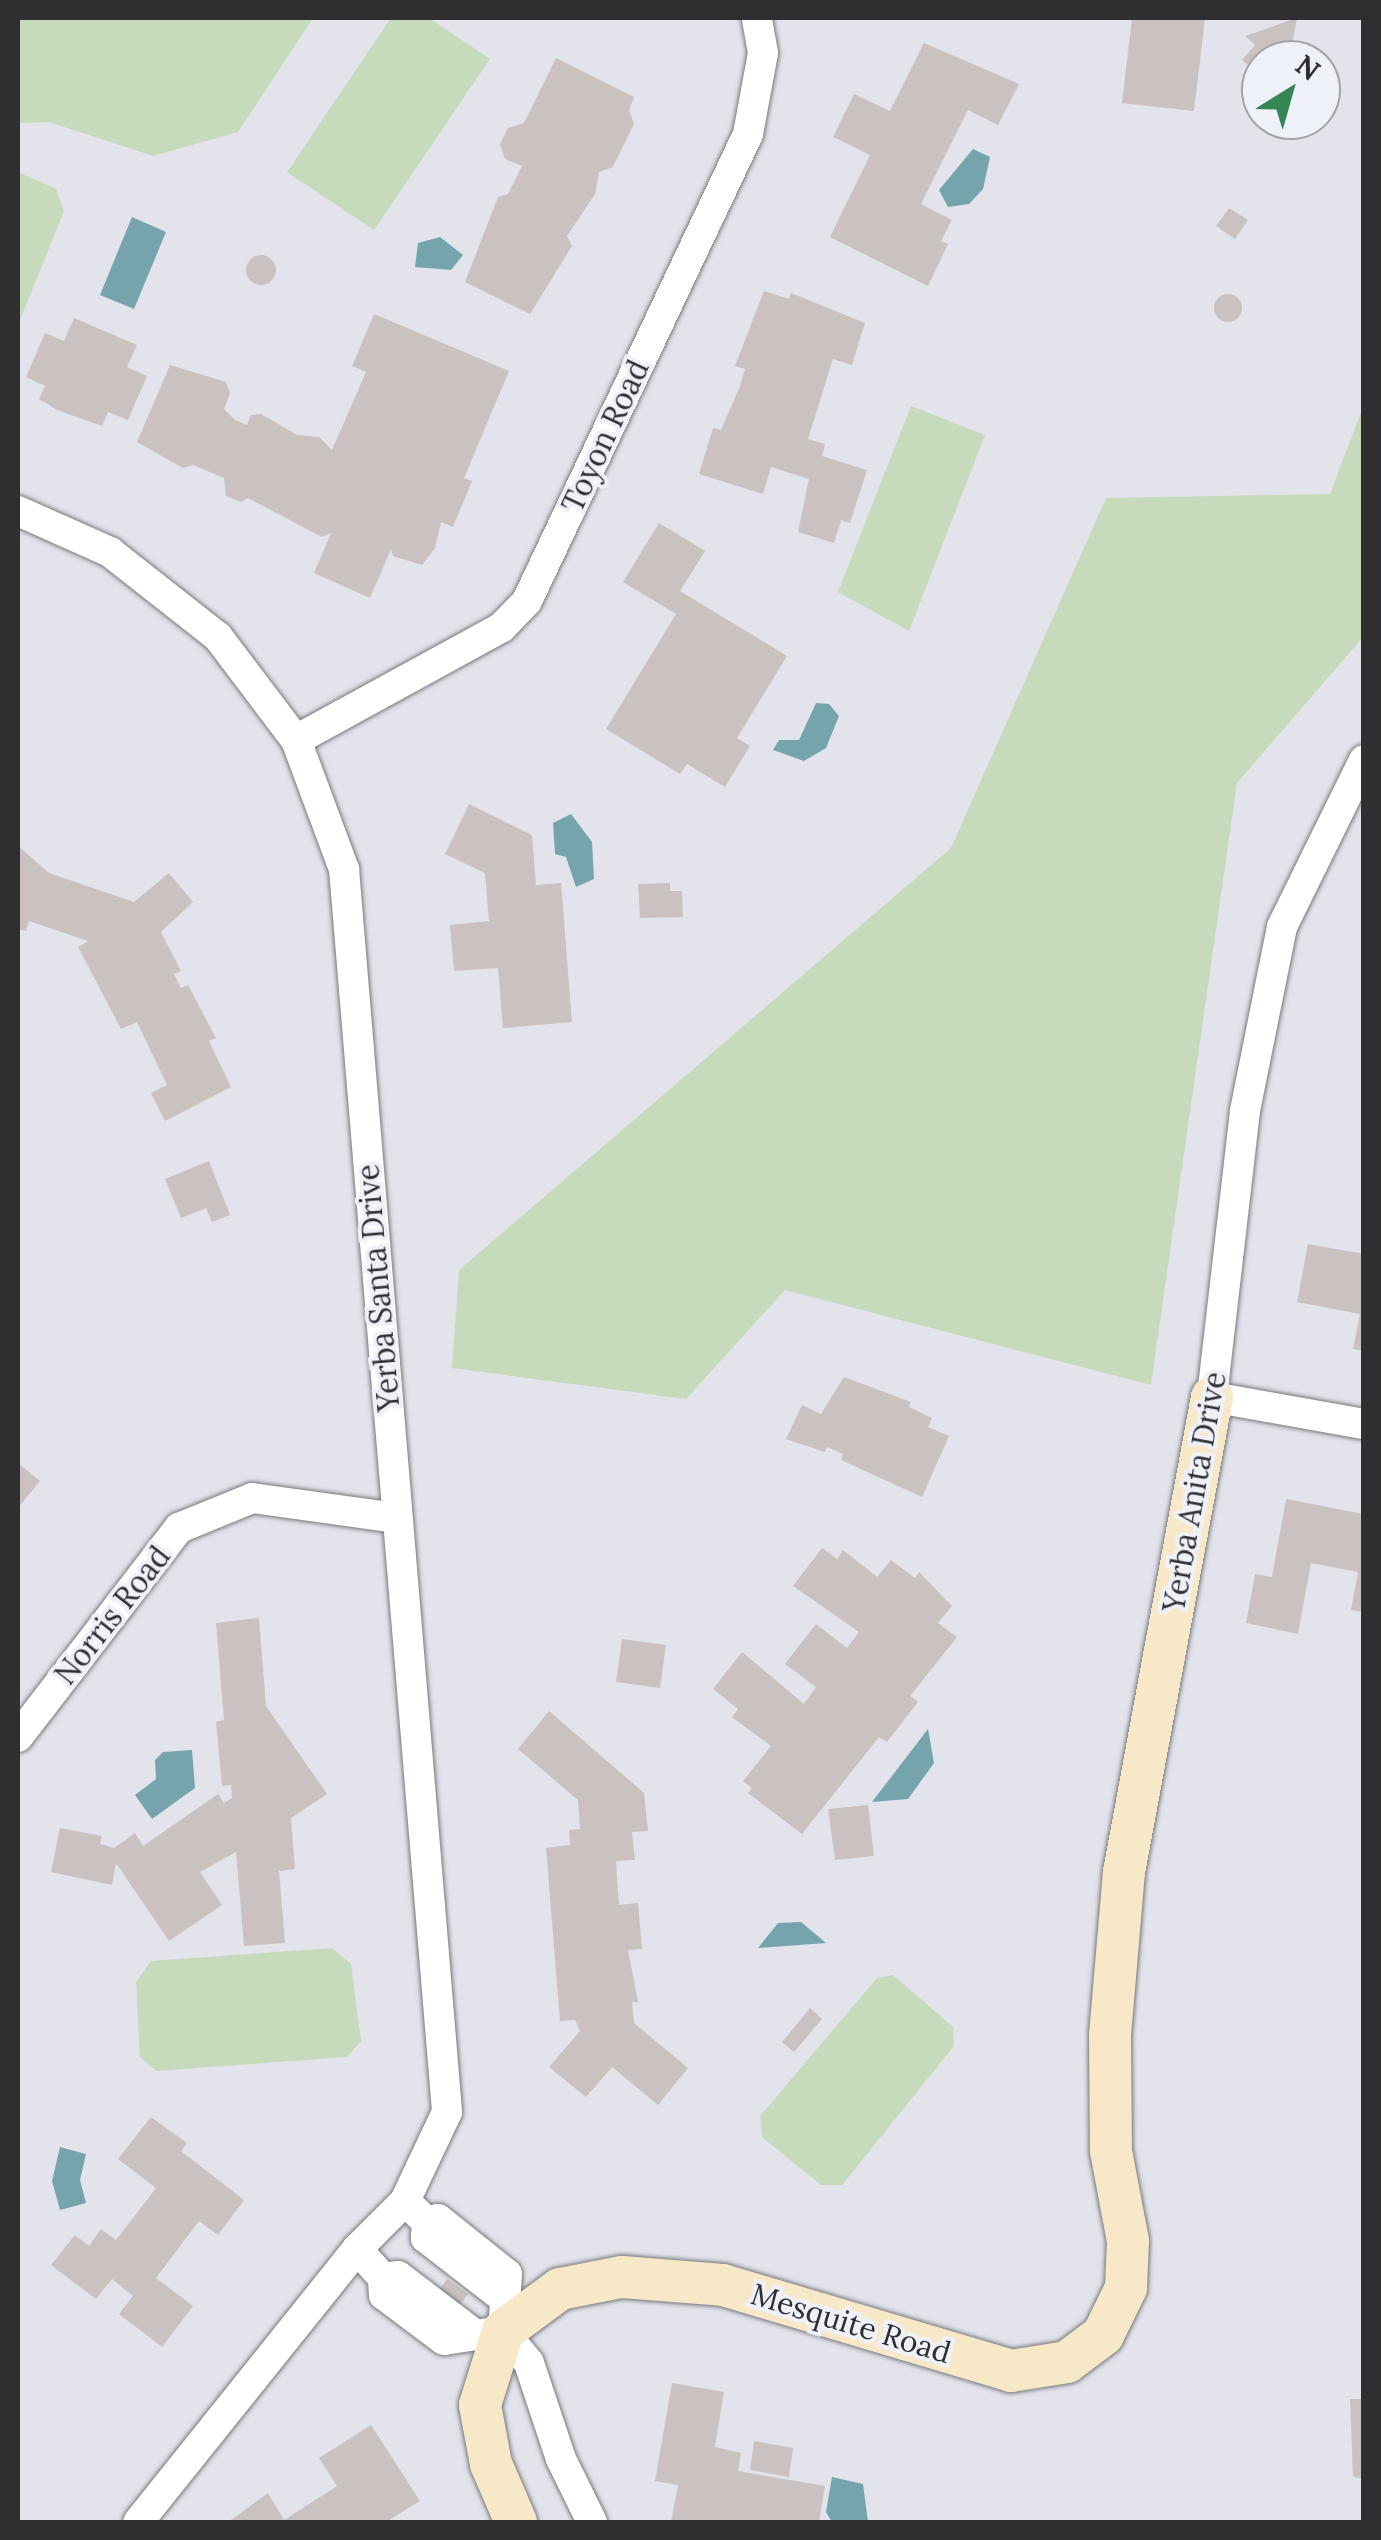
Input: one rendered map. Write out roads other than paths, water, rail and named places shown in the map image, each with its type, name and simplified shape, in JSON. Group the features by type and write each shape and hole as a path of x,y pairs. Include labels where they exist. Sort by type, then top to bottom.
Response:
{"street":[{"name":"Toyon Road","path":"296,740 502,627 527,601 748,134 763,54 758,18"},
{"name":"Yerba Santa Drive","path":"18,512 110,552 218,636 296,740 344,869 447,2112 416,2212"},
{"name":"Yerba Anita Drive","path":"1128,2241 1111,2150 1110,2073 1124,1872 1212,1398 1245,1111 1282,927 1364,760"},
{"path":"1212,1398 1364,1424"},
{"name":"Norris Road","path":"18,1737 180,1528 252,1498 396,1518"},
{"path":"138,2522 358,2250 416,2212 438,2219 507,2274 493,2320 480,2405 491,2464 516,2522"},
{"name":"Mesquite Road","path":"493,2320 560,2288 639,2278 723,2286 1011,2371 1067,2362 1104,2335 1126,2288 1128,2241"},
{"path":"358,2250 383,2278 398,2276 493,2320 528,2363 560,2459 592,2522"}],"water":[{"path":"973,149 990,157 983,189 969,204 948,207 939,190"},
{"path":"132,217 166,232 134,309 100,295"},
{"path":"440,237 463,255 451,270 415,267 418,243"},
{"path":"816,703 829,704 839,716 826,748 804,761 773,750 779,740 799,740"},
{"path":"571,814 592,842 594,879 576,887 566,857 555,854 553,823"},
{"path":"928,1729 934,1763 908,1799 872,1802"},
{"path":"192,1750 195,1788 152,1819 135,1795 156,1779 155,1760 163,1752"},
{"path":"801,1922 826,1943 758,1948 778,1923"},
{"path":"60,2147 86,2154 80,2180 86,2203 60,2210 52,2181"},
{"path":"832,2477 863,2484 868,2522 832,2522 826,2512"}]}
